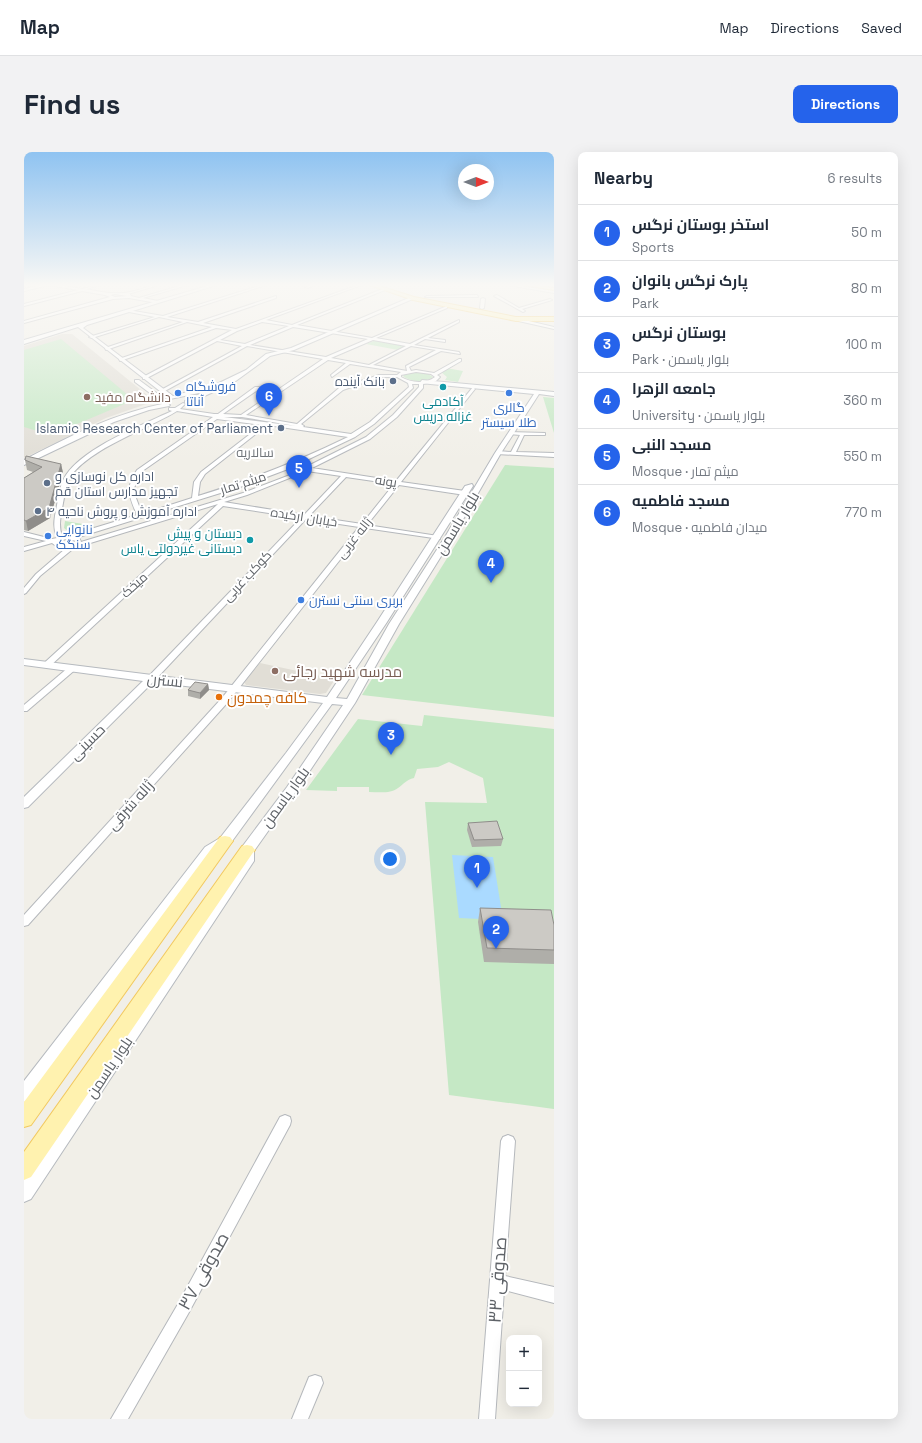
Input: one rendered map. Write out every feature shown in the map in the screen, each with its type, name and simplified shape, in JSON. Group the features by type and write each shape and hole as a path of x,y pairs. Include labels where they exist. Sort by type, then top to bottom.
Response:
{"main road":[{"path":"24,1118 225,841"},
{"path":"24,1170 247,850"}],"street":[{"path":"99,343 144,378 173,398 182,398 185,403"},
{"path":"106,349 123,343"},
{"path":"120,360 168,343"},
{"path":"144,378 210,343"},
{"path":"241,343 369,366 407,371 426,371 436,375 441,381 450,384 554,390"},
{"path":"59,539 56,526 64,483 68,476 78,466 102,449 175,411 185,403 231,382 268,355 292,349 307,343"},
{"path":"242,416 328,358 365,343"},
{"path":"400,343 459,353"},
{"path":"369,366 414,343"},
{"path":"163,391 248,344"},
{"path":"217,415 267,424 298,426 341,389 380,376 399,376 407,371 407,368 440,350"},
{"path":"421,382 433,381 436,375 460,360"},
{"path":"332,376 350,362"},
{"path":"113,363 120,368"},
{"path":"24,459 107,420 166,403 173,398 204,391 224,383 248,370"},
{"path":"399,376 407,381 532,395 554,394"},
{"path":"132,377 175,411 242,416 353,436"},
{"name":"میثم تمار","path":"73,537 267,476 353,436 372,424 411,387 410,382 407,381"},
{"name":"میثم تمار","path":"120,533 221,503 272,485 351,448 377,432 395,416 421,387 421,382"},
{"path":"140,515 130,493 131,485 139,471 256,388"},
{"name":"ژاله غربی","path":"235,688 473,388"},
{"name":"بلوار یاسمن","path":"24,1193 247,861 247,850 291,790 350,703 394,624 449,537 494,453 517,433 532,395"},
{"name":"بلوار یاسمن","path":"25,1091 210,850 225,841 292,754 438,538 465,493 494,453 532,395"},
{"path":"24,463 112,421 143,409 166,403 185,403"},
{"path":"195,498 197,482 203,473 267,424"},
{"path":"512,454 517,433 543,434"},
{"path":"494,453 554,455"},
{"name":"پونه","path":"307,469 465,493"},
{"name":"کوکب غربی","path":"151,679 345,475"},
{"name":"خیابان ارکیده","path":"221,503 305,518 438,538"},
{"name":"میخک","path":"46,665 221,503"},
{"path":"58,514 61,529 79,541 73,546"},
{"path":"24,548 50,540 73,537 92,539 120,533"},
{"path":"32,546 63,548 120,533"},
{"path":"24,534 50,540"},
{"path":"59,539 55,542 63,548"},
{"path":"24,592 63,548"},
{"name":"نسترن","path":"24,662 350,703"},
{"path":"24,709 72,669"},
{"name":"حسینی","path":"24,804 151,679"},
{"name":"ژاله شرقی","path":"24,922 235,688"},
{"name":"صدوقی ۳۷","path":"119,1419 183,1309 284,1121"},
{"name":"صدوقی ۳۳","path":"487,1419 508,1141"},
{"path":"497,1281 554,1295"},
{"path":"300,1419 314,1383"}],"shaded area":[{"name":"دانشگاه مفید","path":"33,343 83,343 152,399 149,403 106,418 24,458 24,346"},
{"name":"مدرسه شهید رجائی","path":"260,663 335,679 326,693 320,694 246,685 244,682"}],"green space":[{"name":"دانشگاه مفید","path":"47,343 66,343 134,400 51,435 24,427 24,350"},
{"path":"395,343 407,345 398,350 366,344"},
{"path":"446,368 463,371 458,382 445,380 447,377 441,372"},
{"path":"405,373 427,373 433,377 418,381 410,380 403,376"},
{"path":"543,397 554,398 554,433"},
{"path":"505,465 554,468 554,717 362,695"},
{"path":"65,521 95,526 75,532 64,528"},
{"path":"424,715 554,729 554,1109 449,1095 425,802 487,803 483,778 449,762 438,767 417,769 414,778 407,781 395,790 388,792 369,792 369,787 337,787 337,791 306,790 358,719 422,726"}],"water":[{"path":"452,855 493,857 503,920 459,918"}],"building":[{"path":"26,456 61,464 49,508 26,521 24,520 24,478 42,467 25,460"},
{"path":"195,682 208,684 200,693 188,690"},
{"path":"497,821 503,839 474,840 468,823"},
{"path":"480,908 551,910 554,925 554,950 487,948"}],"place":[{"name":"بانک آینده","path":"393,381"},
{"name":"آکادمی غزاله دریس","path":"443,387"},
{"name":"فروشگاه آناتا","path":"178,393"},
{"name":"گالری طلا سیستر","path":"509,393"},
{"name":"دانشگاه مفید","path":"87,397"},
{"name":"مسجد فاطمیه","path":"269,416"},
{"name":"Islamic Research Center of Parliament","path":"281,428"},
{"name":"اداره کل نوسازی و تجهیز مدارس استان قم","path":"47,483"},
{"name":"مسجد النبی","path":"299,488"},
{"name":"اداره آموزش و پروش ناحیه ۴","path":"38,511"},
{"name":"نانوایی سنگک","path":"48,536"},
{"name":"دبستان و پیش دبستانی غیردولتی یاس","path":"250,540"},
{"name":"جامعه الزهرا","path":"491,583"},
{"name":"بربری سنتی نسترن","path":"301,600"},
{"name":"مدرسه شهید رجائی","path":"275,671"},
{"name":"کافه چمدون","path":"219,697"},
{"name":"بوستان نرگس","path":"391,755"},
{"name":"استخر بوستان نرگس","path":"477,888"},
{"name":"پارک نرگس بانوان","path":"496,949"}],"district":[{"name":"سالاریه","path":"255,452"}]}
